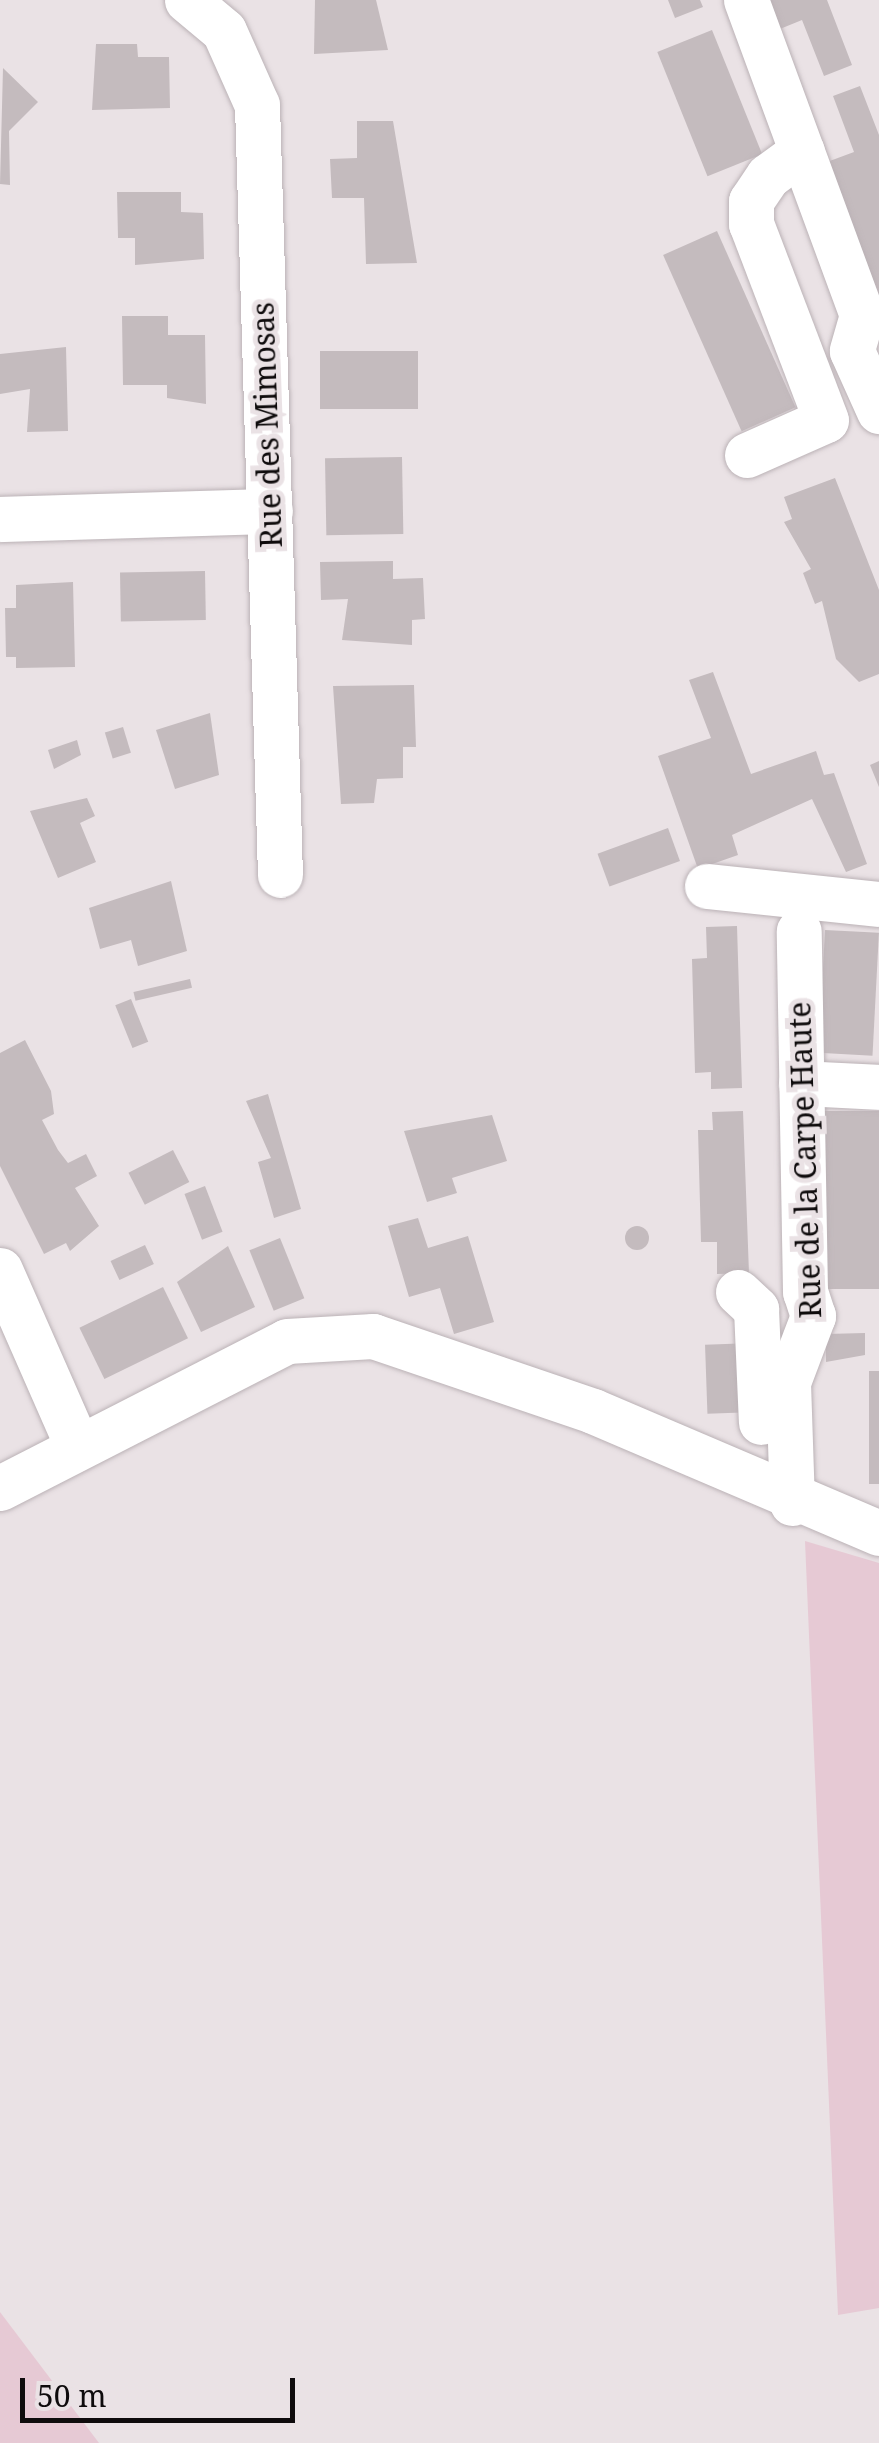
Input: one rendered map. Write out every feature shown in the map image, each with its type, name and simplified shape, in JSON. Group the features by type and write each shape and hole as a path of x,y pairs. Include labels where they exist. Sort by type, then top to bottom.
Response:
{"street":[{"name":"Rue des Mimosas","path":"187,0 224,32 258,106 280,875"},
{"path":"746,0 862,314 852,351 879,411"},
{"path":"748,454 826,420 752,224 751,201 768,176 802,151"},
{"path":"0,520 270,512"},
{"path":"707,886 879,904"},
{"name":"Rue de la Carpe Haute","path":"776,1496 788,1382 813,1316 804,1292 798,931"},
{"path":"801,1083 879,1087"},
{"path":"0,1270 78,1445"},
{"path":"738,1292 756,1310 776,1496"},
{"path":"0,1488 288,1340 373,1336 593,1411 776,1496 879,1533"}],"shaded area":[{"path":"805,1541 879,1563 879,2308 838,2315"},
{"path":"0,2312 99,2443 0,2443"}],"building":[{"path":"315,0 376,0 388,50 314,54"},
{"path":"668,0 700,0 703,7 675,18"},
{"path":"764,0 827,0 852,65 824,76 802,20 775,31"},
{"path":"712,30 762,154 707,176 657,52"},
{"path":"96,44 137,44 138,57 169,57 170,108 92,110"},
{"path":"3,68 38,102 9,131 10,185 0,184"},
{"path":"860,86 879,135 879,295 827,162 854,152 833,96"},
{"path":"357,121 393,121 417,263 366,264 364,198 332,198 330,159 357,158"},
{"path":"117,192 181,192 181,212 203,213 204,259 135,265 135,238 118,238"},
{"path":"717,231 796,407 742,431 663,255"},
{"path":"122,316 168,316 168,335 205,335 206,404 167,398 167,385 123,385"},
{"path":"66,347 68,431 27,432 30,389 0,394 0,354"},
{"path":"320,351 418,351 418,409 320,409"},
{"path":"402,457 403,534 326,535 325,458"},
{"path":"835,478 879,590 879,674 859,682 836,659 822,601 815,604 803,573 811,569 784,522 792,519 784,497"},
{"path":"393,561 393,579 423,578 425,619 412,620 412,645 342,640 348,599 321,600 320,562"},
{"path":"205,571 206,620 121,621 120,572"},
{"path":"73,582 75,667 16,668 16,657 6,657 5,608 16,608 16,585"},
{"path":"713,672 751,774 816,751 824,775 834,773 867,864 846,872 812,799 732,835 738,855 698,869 658,756 711,738 689,680"},
{"path":"414,685 416,747 403,747 403,778 377,779 374,803 341,804 333,686"},
{"path":"210,713 219,775 175,789 156,730"},
{"path":"123,727 131,753 113,758 105,733"},
{"path":"77,740 81,755 54,769 48,750"},
{"path":"879,761 879,787 870,765"},
{"path":"87,798 95,816 80,823 96,862 58,878 30,811"},
{"path":"668,828 680,861 609,887 598,854"},
{"path":"171,881 187,951 138,966 131,940 100,949 89,908"},
{"path":"737,926 742,1088 711,1089 711,1072 695,1073 692,959 707,958 706,927"},
{"path":"825,930 879,933 872,1056 819,1053"},
{"path":"190,979 192,988 136,1001 133,992"},
{"path":"131,999 148,1042 132,1048 115,1005"},
{"path":"25,1040 51,1091 54,1114 42,1120 68,1163 86,1154 97,1176 75,1188 99,1226 70,1251 66,1243 44,1254 0,1166 0,1053"},
{"path":"268,1094 301,1209 274,1218 258,1162 271,1158 246,1101"},
{"path":"743,1111 749,1273 717,1274 717,1242 701,1242 698,1130 713,1130 712,1112"},
{"path":"822,1111 879,1111 879,1289 822,1289"},
{"path":"492,1115 507,1161 452,1178 457,1193 427,1202 404,1131"},
{"path":"173,1150 189,1182 145,1205 128,1173"},
{"path":"205,1186 223,1232 202,1240 184,1194"},
{"path":"418,1218 428,1248 468,1236 494,1322 454,1334 440,1288 409,1297 388,1226"},
{"path":"637,1226 649,1238 637,1250 625,1238"},
{"path":"280,1238 304,1298 274,1311 249,1250"},
{"path":"145,1245 154,1264 119,1280 111,1261"},
{"path":"228,1246 255,1307 201,1332 177,1282"},
{"path":"163,1287 188,1338 104,1379 79,1328"},
{"path":"865,1333 865,1355 826,1362 826,1334"},
{"path":"753,1343 755,1412 707,1414 705,1345"},
{"path":"869,1371 879,1371 879,1484 869,1484"}]}
